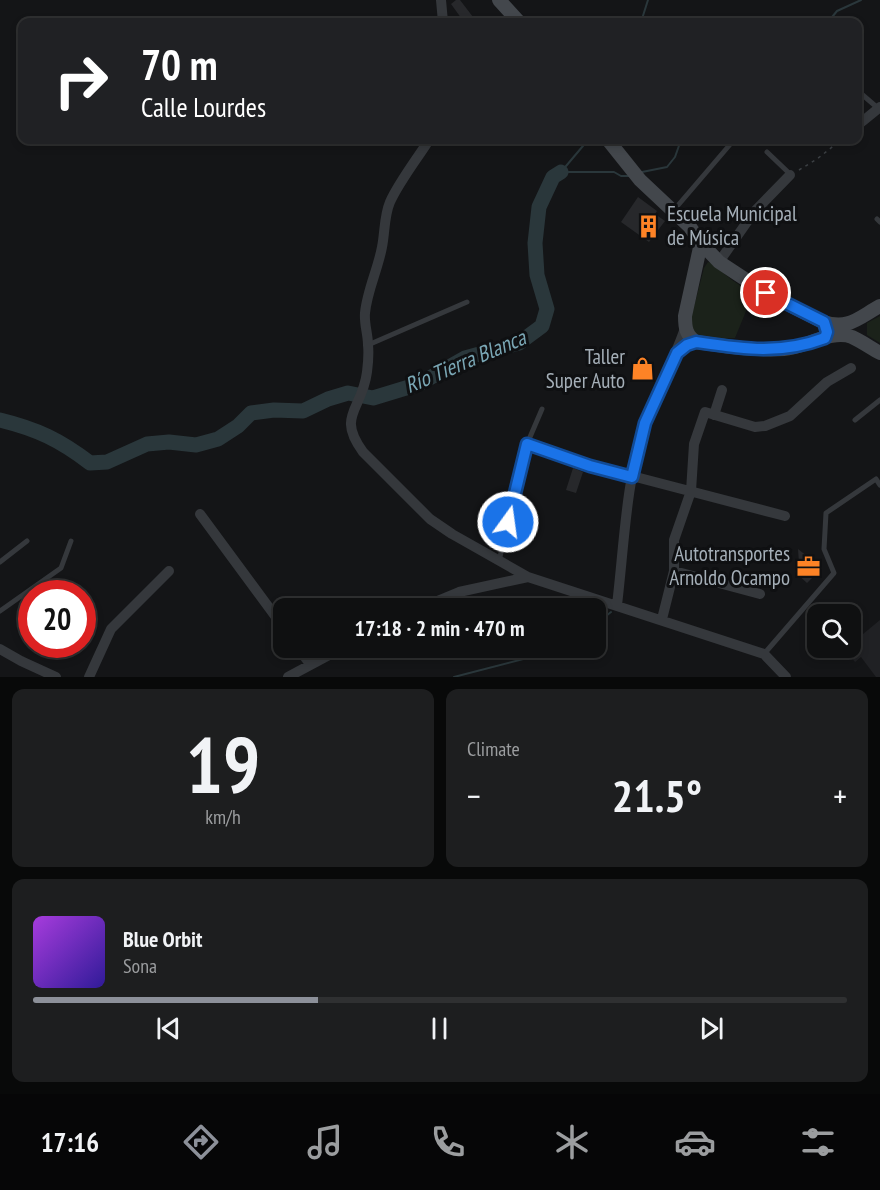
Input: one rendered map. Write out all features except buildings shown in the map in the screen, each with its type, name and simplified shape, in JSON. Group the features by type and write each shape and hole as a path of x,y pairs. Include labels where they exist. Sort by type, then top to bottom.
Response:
{"main road":[{"path":"499,0 515,18"},
{"path":"611,144 636,175 695,232 701,243 719,262 766,293 824,322 849,331 880,353"},
{"path":"701,243 684,316 690,336 768,349 785,349 804,346 849,331 880,306"},
{"path":"696,267 707,258 719,262"},
{"path":"824,322 827,332 825,338"}],"street":[{"path":"441,0 443,18"},
{"path":"862,122 879,108"},
{"path":"427,144 391,201 385,218 382,248 365,312 368,345 364,389 350,418 354,440 363,452 430,519 528,577 764,654 786,677"},
{"path":"719,262 754,212 790,175"},
{"path":"617,605 632,477 645,423 677,353 690,336"},
{"path":"677,353 687,345 690,336"},
{"path":"662,619 674,571 675,540 691,491 697,430 705,412 755,427 777,423 801,407 827,382 851,368"},
{"path":"714,415 722,390"},
{"path":"632,477 786,516"},
{"path":"200,514 273,613"},
{"path":"89,677 111,629 169,571"},
{"path":"674,571 760,594"},
{"path":"445,598 459,592 528,577"},
{"path":"0,649 56,677"},
{"path":"306,658 310,664"},
{"path":"288,677 322,658"}],"lane":[{"path":"862,94 879,108"},
{"path":"673,211 730,144"},
{"path":"767,152 790,175"},
{"path":"368,345 467,302"},
{"path":"855,420 880,400"},
{"path":"499,561 527,444 542,409"},
{"path":"527,444 590,466 632,477"},
{"path":"764,654 834,573 824,549 826,513 876,479 880,485"},
{"path":"0,562 27,541"},
{"path":"0,611 61,568 71,541"}],"path":[{"path":"790,175 817,159 836,144"}],"shaded area":[{"path":"708,262 753,294 735,338 708,338 693,332 691,318 704,268"},
{"path":"880,316 880,343 867,335 867,323"},
{"path":"880,620 880,677 876,677 861,657 861,636"}],"waterway":[{"path":"642,18 648,0"},
{"path":"831,18 837,11 861,0"},
{"path":"561,172 585,144"},
{"path":"642,172 667,167 675,157 680,144"},
{"path":"561,172 614,172 621,176 631,176"},
{"name":"Río Tierra Blanca","path":"0,420 48,436 90,463 107,462 147,444 169,442 196,445 218,439 238,426 251,413 274,410 303,411 328,399 348,393 373,398 419,384 465,358 519,343 542,326 547,309 537,275 535,243 539,207 553,177 561,172"},
{"path":"606,616 611,612"},
{"path":"454,677 527,658"}],"place":[{"name":"Escuela Municipal de Música","path":"649,226"},
{"name":"Taller Super Auto","path":"643,369"},
{"name":"Autotransportes Arnoldo Ocampo","path":"808,566"}],"route":[{"path":"508,522 527,444 590,466 632,477 645,423 677,353 687,345 696,342 785,349 804,346 825,338 827,332 824,322 766,293"}]}
